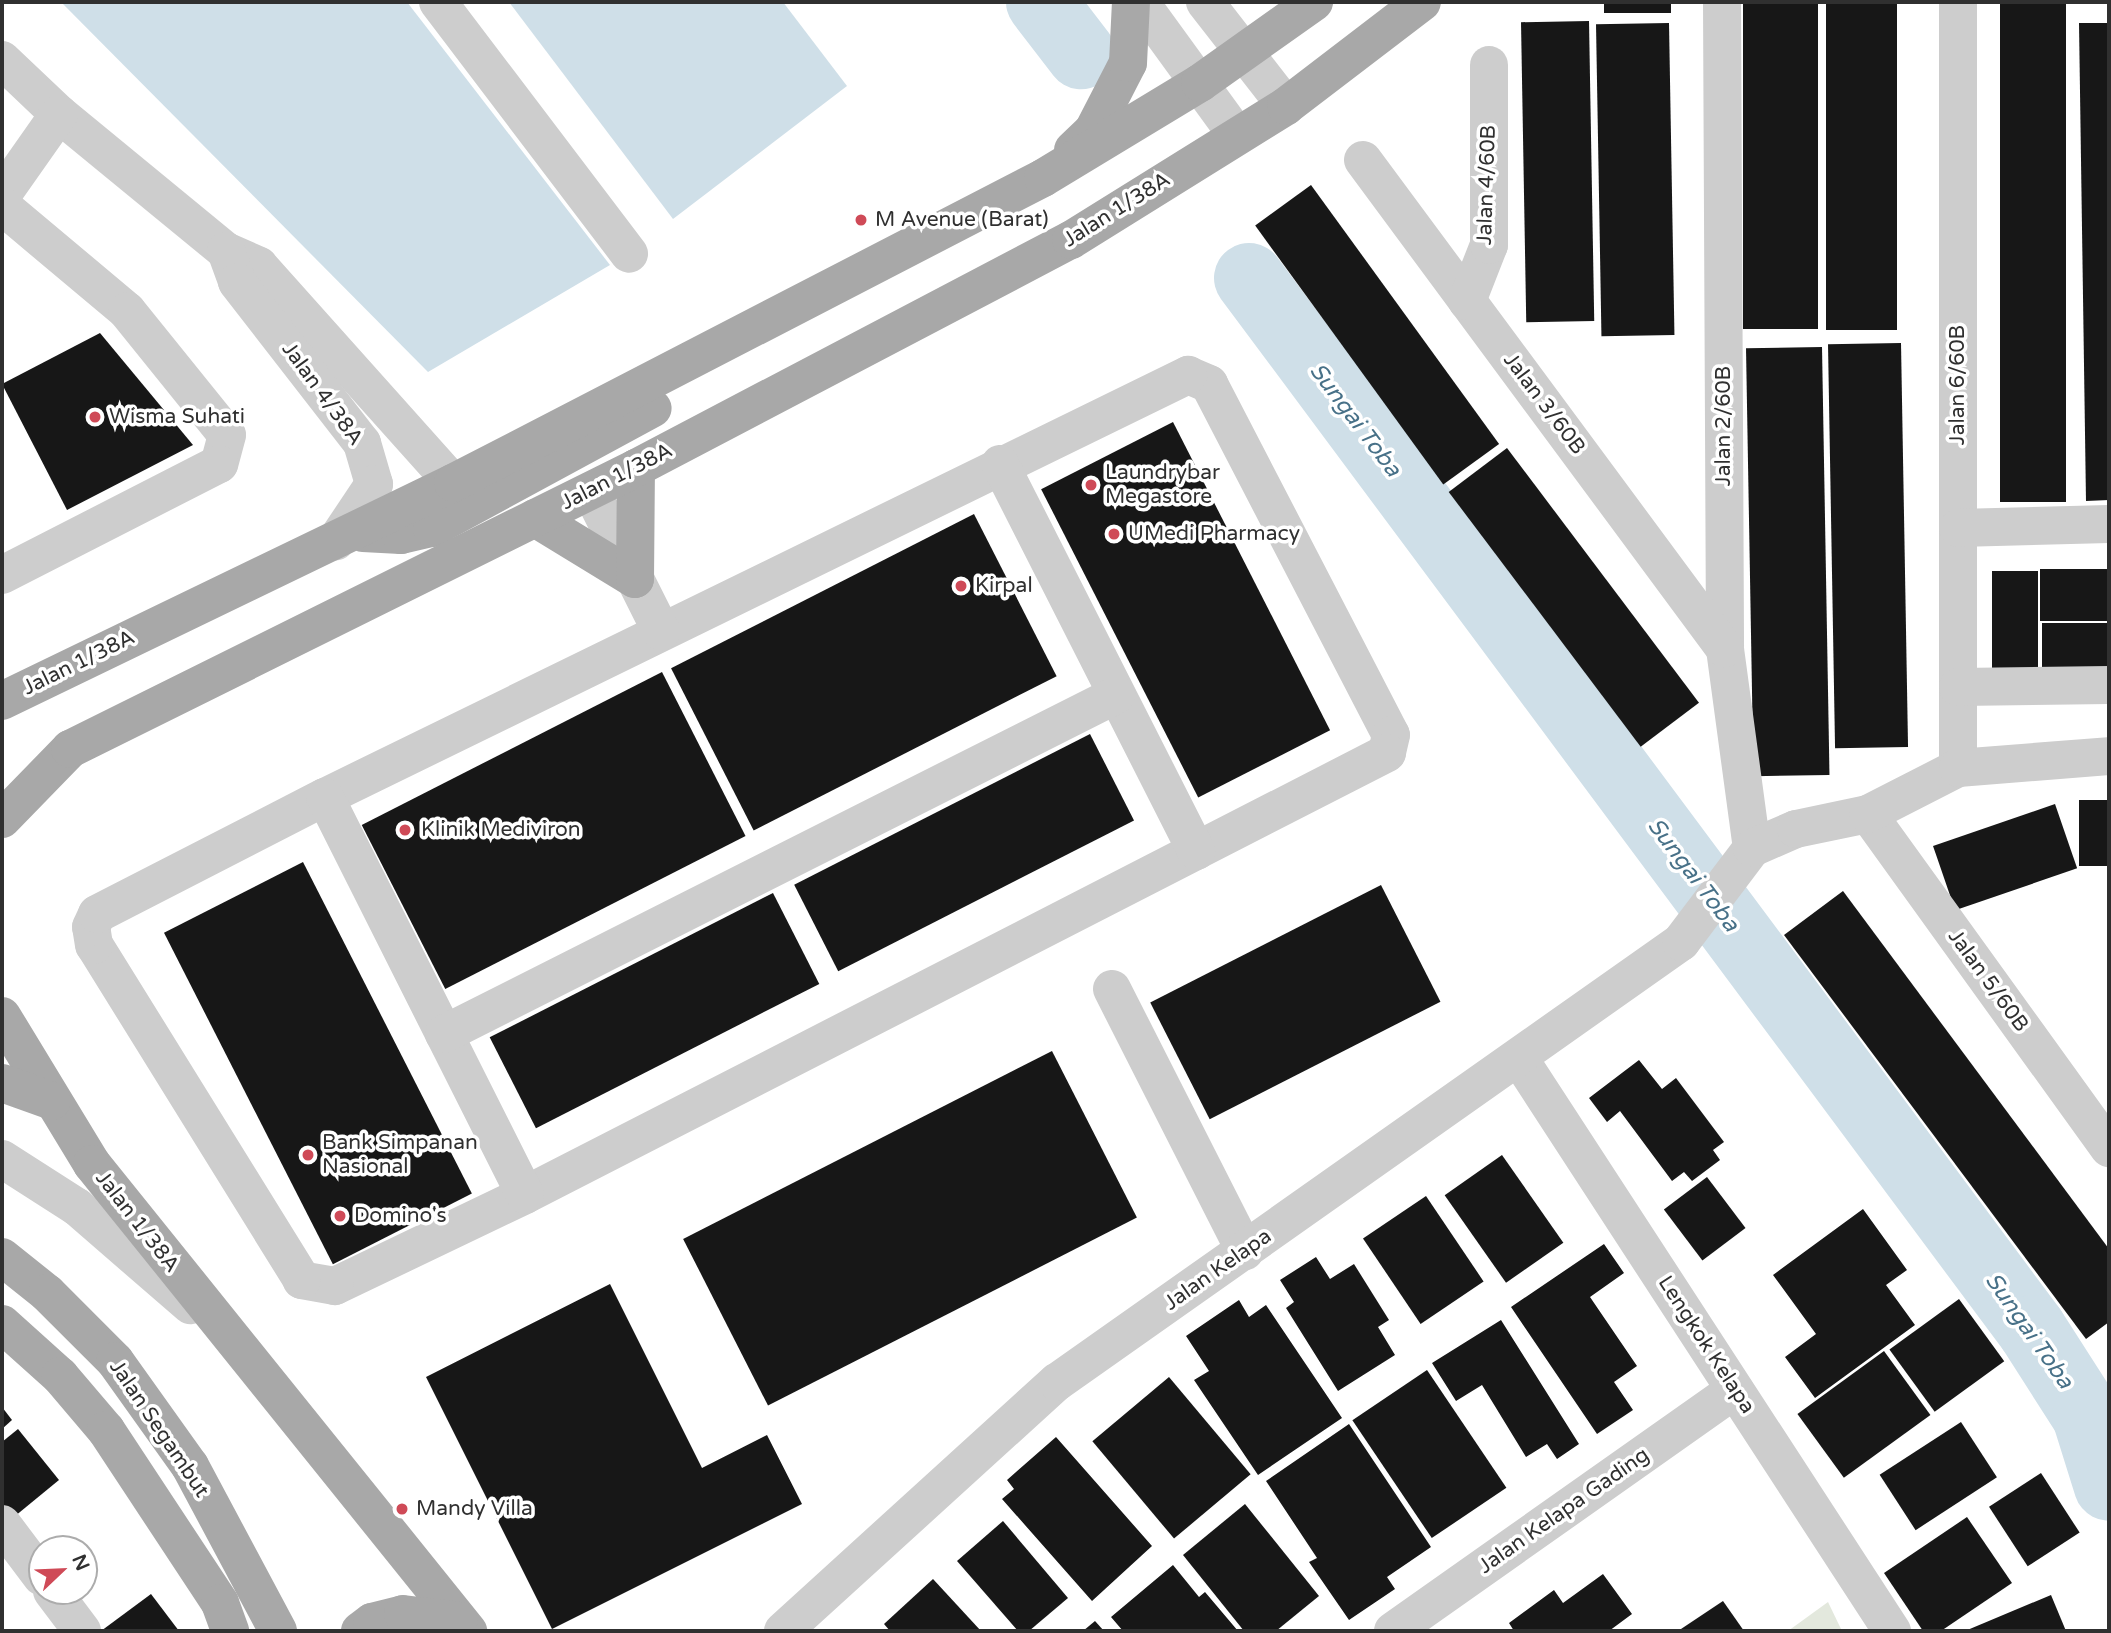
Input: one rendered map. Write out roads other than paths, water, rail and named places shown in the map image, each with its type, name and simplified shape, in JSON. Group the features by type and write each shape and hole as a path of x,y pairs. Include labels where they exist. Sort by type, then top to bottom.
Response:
{"main road":[{"path":"1043,178 1093,131 1118,84 1128,63 1131,2"},
{"name":"Jalan 1/38A","path":"2,701 453,483 1043,178 1200,83 1314,2"},
{"name":"Jalan 1/38A","path":"2,819 70,749 591,491 1071,240 1236,134 1286,106 1422,2"},
{"path":"345,537 401,535 432,528 688,389 759,324"},
{"path":"572,453 591,491"},
{"path":"635,579 636,468"},
{"path":"536,518 635,579"},
{"name":"Jalan 1/38A","path":"2,1016 92,1164 238,1350"},
{"path":"2,1083 52,1101"},
{"name":"Jalan Segambut","path":"2,1256 47,1293 115,1361 190,1466 278,1631"},
{"path":"2,1324 60,1376 106,1430 220,1603 230,1631"},
{"path":"238,1350 463,1626"},
{"path":"360,1631 372,1622 403,1614 463,1626"}],"street":[{"path":"438,2 629,254"},
{"path":"1140,2 1236,134"},
{"path":"1205,2 1286,106"},
{"name":"Jalan 2/60B","path":"1722,2 1725,649 1745,858"},
{"name":"Jalan 6/60B","path":"1958,2 1958,768"},
{"name":"Jalan 4/38A","path":"2,60 59,114 226,251 259,266 453,483"},
{"name":"Jalan 4/60B","path":"1467,301 1489,245 1489,65"},
{"path":"2,195 59,114"},
{"name":"Jalan 3/60B","path":"1363,160 1725,649"},
{"path":"2,206 127,311 227,435 219,464 2,575"},
{"name":"Jalan 4/38A","path":"226,251 237,282 362,443 374,484 345,537"},
{"path":"1188,375 1209,384 1391,736 1387,753 525,1195 335,1286 302,1280 94,945 91,927 97,914 325,796 660,631 1188,375"},
{"path":"1000,464 1196,851"},
{"path":"591,491 660,631"},
{"path":"1958,528 2109,524"},
{"path":"1958,687 2109,685"},
{"path":"444,1034 1116,695"},
{"path":"1745,858 1796,829 1868,814 1958,768 2109,756"},
{"path":"325,796 525,1195"},
{"name":"Jalan 5/60B","path":"1868,814 2109,1148"},
{"name":"Jalan Kelapa","path":"783,1631 1057,1382 1681,942 1745,858"},
{"path":"1112,989 1245,1251"},
{"name":"Lengkok Kelapa","path":"1519,1058 1892,1631"},
{"path":"2,1159 107,1231 238,1350"},
{"name":"Jalan Kelapa Gading","path":"1393,1631 1735,1390"},
{"path":"2,1524 28,1558"},
{"path":"62,1605 82,1631"}],"waterway":[{"name":"Sungai Toba","path":"1041,2 1081,54"},
{"name":"Sungai Toba","path":"1249,278 2032,1330 2087,1416 2109,1486"}],"place":[{"name":"M Avenue (Barat)","path":"861,220"},
{"name":"Wisma Suhati","path":"95,417"},
{"name":"Laundrybar Megastore","path":"1091,485"},
{"name":"UMedi Pharmacy","path":"1114,534"},
{"name":"Kirpal","path":"961,586"},
{"name":"Klinik Mediviron","path":"405,830"},
{"name":"Bank Simpanan Nasional","path":"308,1155"},
{"name":"Domino's","path":"340,1216"},
{"name":"Mandy Villa","path":"402,1509"}]}
